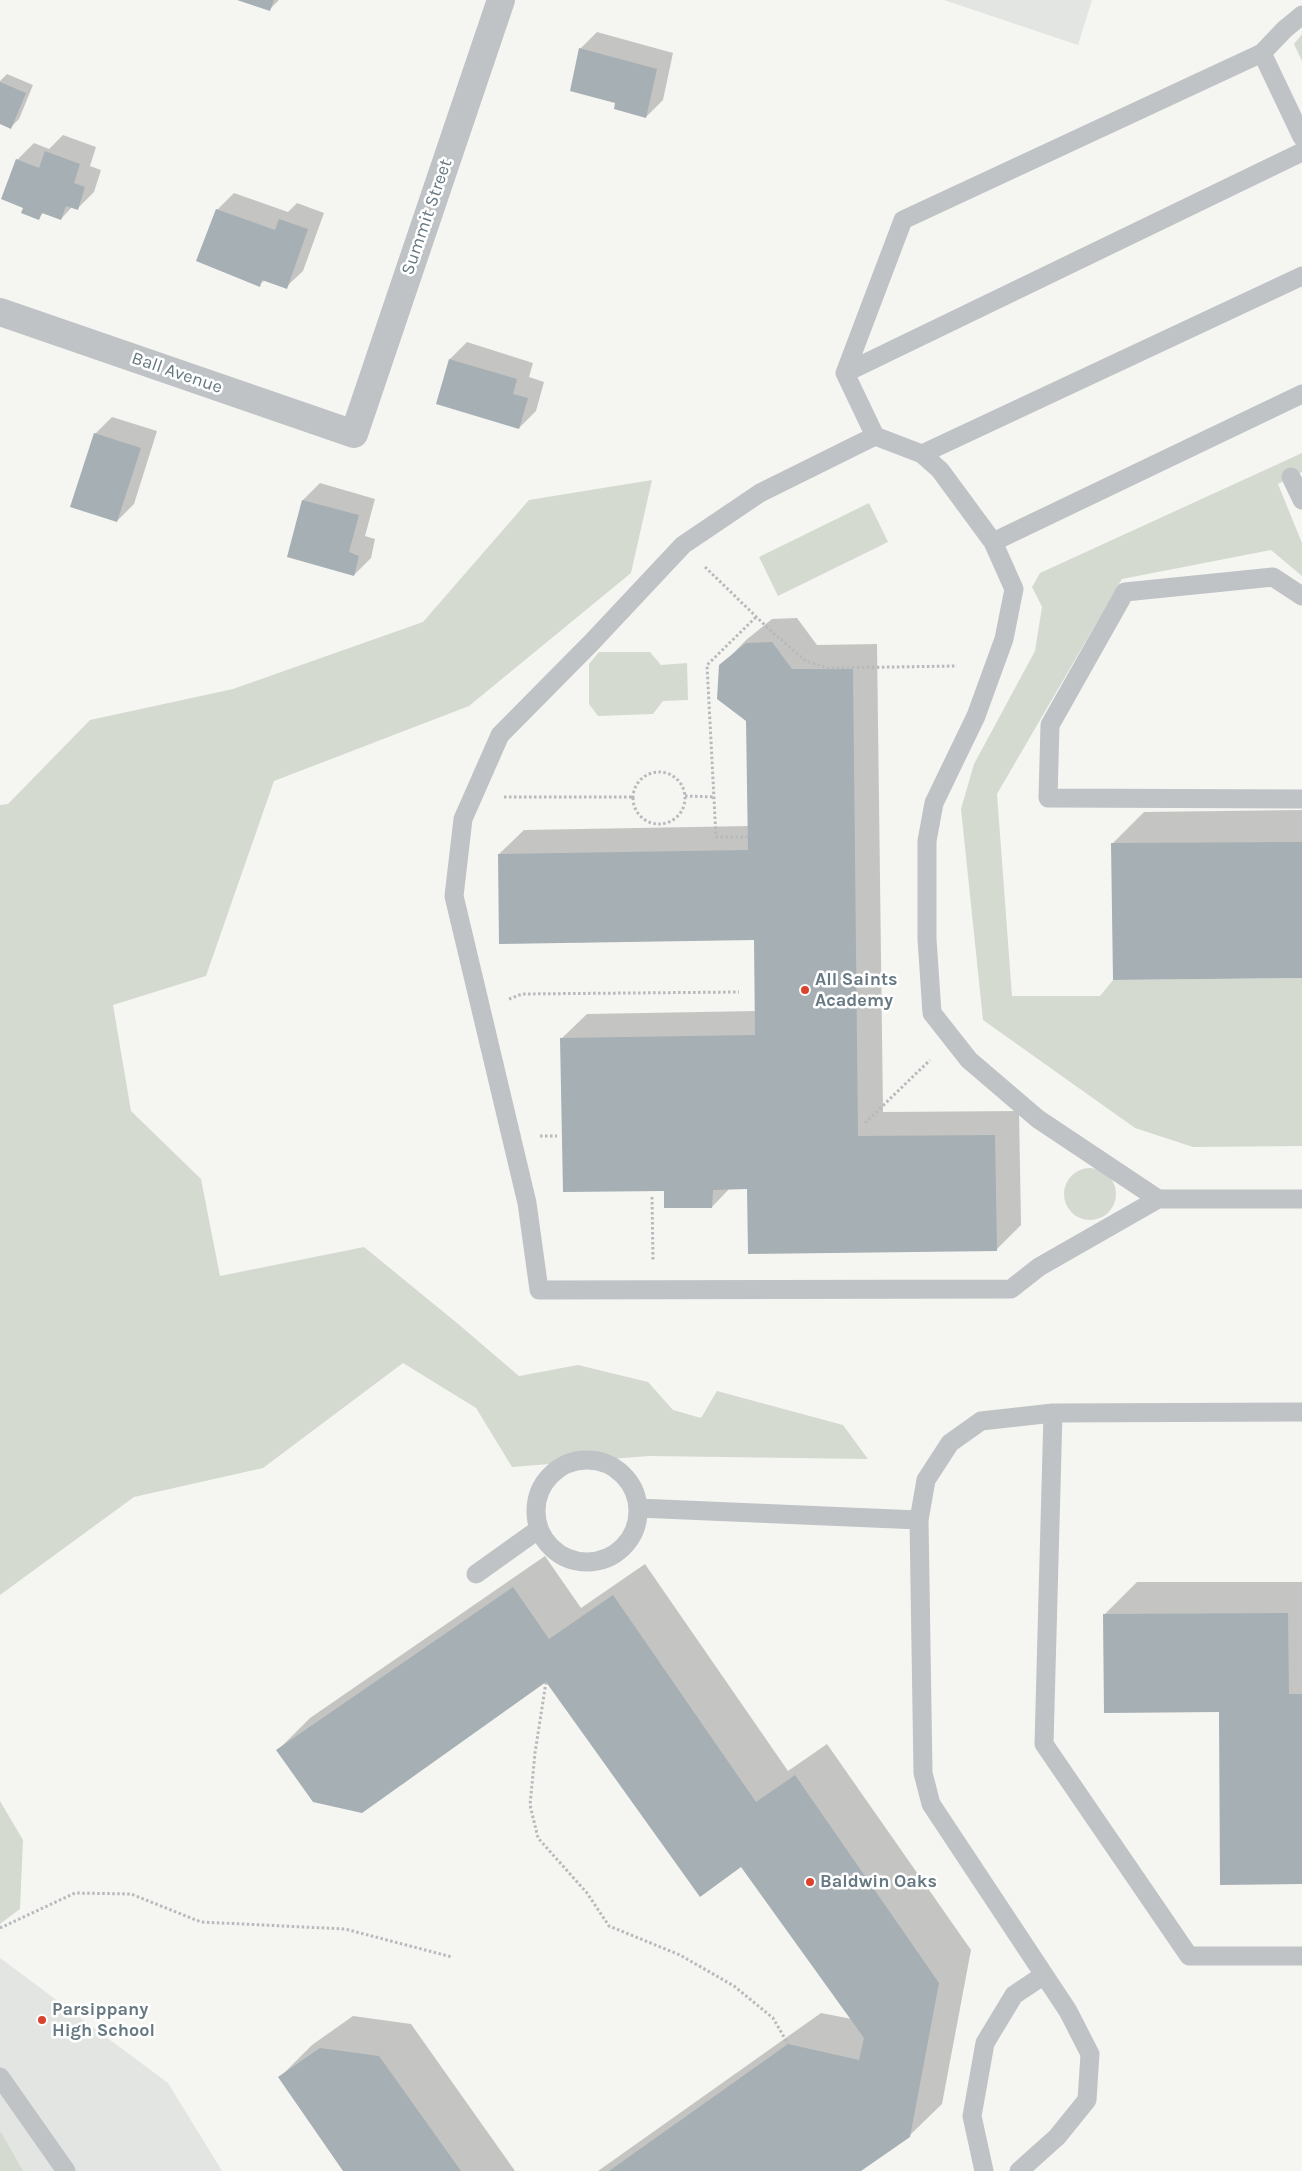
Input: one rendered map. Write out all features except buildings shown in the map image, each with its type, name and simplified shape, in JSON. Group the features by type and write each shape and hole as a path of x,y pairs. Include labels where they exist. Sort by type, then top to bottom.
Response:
{"street":[{"name":"Summit Street","path":"354,434 501,0"},
{"name":"Ball Avenue","path":"0,312 354,434"}],"lane":[{"path":"1158,1200 1038,1119 969,1060 932,1013 927,938 927,841 934,803 976,716 1004,639 1014,589 994,542 940,470 922,454 875,436 845,373 903,220 1262,53 1285,29 1302,15"},
{"path":"1262,53 1302,137"},
{"path":"845,373 1302,152"},
{"path":"922,454 1302,276"},
{"path":"994,542 1302,394"},
{"path":"875,436 760,493 683,546 500,735 463,819 454,896 527,1203 539,1290 1011,1289 1039,1267 1158,1200 1302,1199"},
{"path":"1291,477 1302,500"},
{"path":"1302,596 1273,577 1125,592 1050,725 1048,798 1302,799"},
{"path":"1019,2171 1057,2137 1087,2100 1090,2054 1068,2011 931,1804 923,1773 918,1520 926,1480 950,1443 981,1421 1053,1413 1302,1412"},
{"path":"1053,1413 1044,1744 1189,1956 1302,1956"},
{"path":"579,1460 597,1460 612,1466 626,1477 634,1492 638,1508 636,1525 629,1540 618,1552 602,1560 586,1562 569,1559 554,1551 543,1538 540,1529 537,1523 536,1506 540,1490 549,1475 563,1465 579,1460"},
{"path":"638,1508 918,1520"},
{"path":"476,1574 540,1529"},
{"path":"984,2171 972,2116 985,2043 1014,1995 1044,1976"},
{"path":"0,2077 66,2171"}],"path":[{"path":"683,546 756,617 806,661 828,668 957,666"},
{"path":"748,836 716,836 707,666 756,617"},
{"path":"657,773 673,777 684,790 684,796 683,806 673,820 657,824 641,818 633,803 636,786 641,779 649,774 657,773"},
{"path":"684,796 714,797"},
{"path":"472,797 633,797"},
{"path":"481,1011 522,994 739,992"},
{"path":"865,1123 934,1056"},
{"path":"652,1197 653,1291"},
{"path":"546,1682 535,1753 530,1805 538,1838 587,1893 610,1926 680,1955 734,1986 772,2018 788,2044"},
{"path":"0,1928 74,1893 131,1894 201,1922 345,1929 452,1956"}],"shaded area":[{"path":"944,0 1092,0 1078,45"},
{"path":"1302,34 1302,61 1294,44"},
{"path":"1302,453 1302,472 1278,484 1302,543 1302,576 1271,550 1122,579 997,794 1012,996 1100,996 1113,980 1302,978 1302,1146 1193,1147 1135,1128 983,1020 961,809 974,764 1035,651 1042,607 1032,587 1040,573"},
{"path":"652,480 631,573 469,706 274,781 206,976 113,1005 131,1111 201,1179 220,1276 364,1247 519,1376 578,1365 648,1382 673,1410 701,1418 717,1391 843,1425 868,1459 649,1456 512,1467 476,1408 403,1363 263,1468 134,1497 0,1595 0,805 8,804 90,720 233,689 423,622 529,500"},
{"path":"869,503 888,542 778,596 759,557"},
{"path":"599,652 650,652 661,665 687,663 688,700 663,701 653,714 598,716 589,704 589,664"},
{"path":"1085,1168 1095,1168 1109,1175 1116,1189 1116,1199 1109,1213 1095,1220 1085,1220 1075,1216 1068,1209 1064,1199 1064,1189 1068,1179 1075,1172"},
{"path":"0,1801 23,1840 20,1909 0,1924"},
{"name":"Parsippany High School","path":"0,1958 168,2083 222,2171 0,2171"},
{"path":"1,2132 23,2171 0,2171"}],"place":[{"name":"All Saints Academy","path":"805,990"},
{"name":"Baldwin Oaks","path":"810,1882"},
{"name":"Parsippany High School","path":"42,2020"}]}
